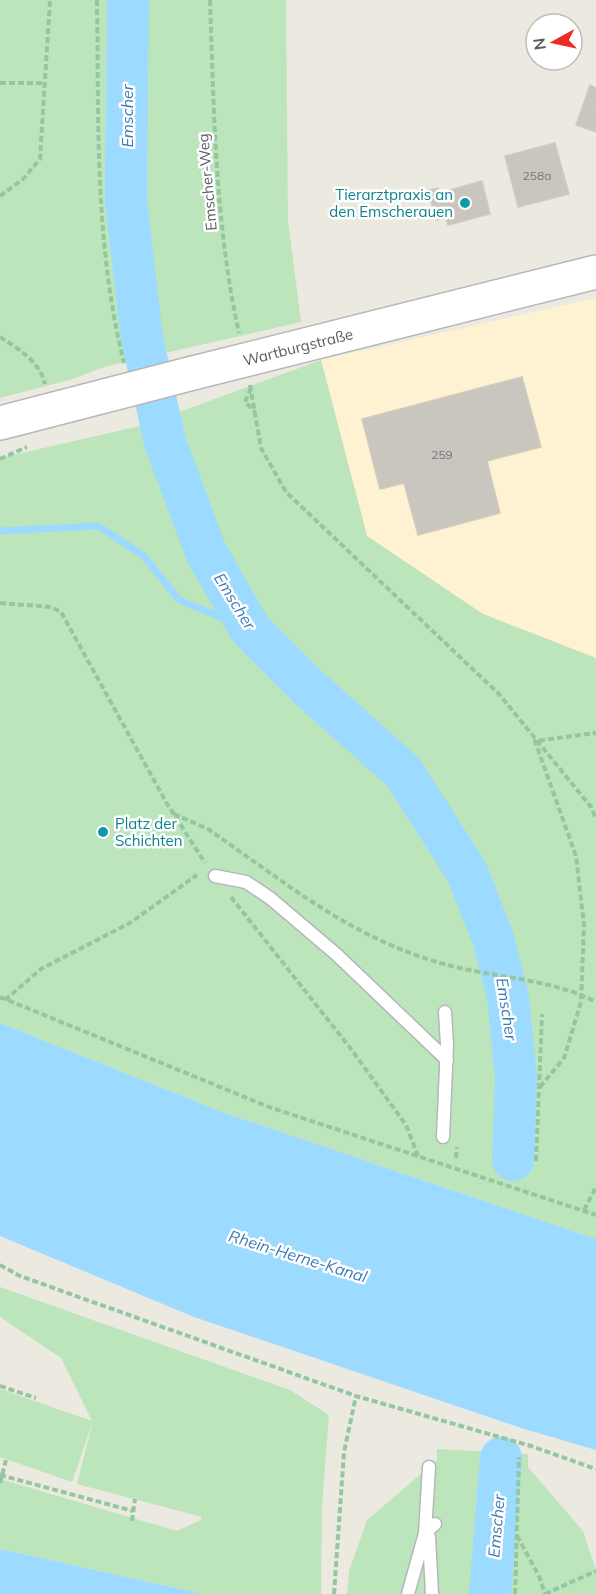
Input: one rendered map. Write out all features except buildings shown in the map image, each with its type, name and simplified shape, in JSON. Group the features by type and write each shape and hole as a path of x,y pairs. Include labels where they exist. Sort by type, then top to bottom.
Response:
{"main road":[{"name":"Wartburgstraße","path":"0,423 51,410 120,379 193,373 248,374 596,272"}],"lane":[{"path":"211,872 246,882 270,898 336,954 447,1060"},
{"path":"443,1137 447,1060 444,1012"},
{"path":"408,1594 424,1533 429,1467"},
{"path":"424,1533 435,1524"},
{"path":"424,1533 429,1537 432,1594"}],"path":[{"path":"0,196 23,179 40,159 50,0"},
{"path":"98,0 102,243 120,379"},
{"name":"Emscher-Weg","path":"210,0 214,125 227,279 248,374"},
{"path":"0,83 45,83"},
{"path":"0,337 22,351 43,374 51,410"},
{"path":"248,374 261,448 286,492 499,694 591,807 596,819"},
{"path":"248,374 245,402 255,412"},
{"path":"0,603 51,608 61,612 173,814 211,872 351,1049 406,1125 418,1156"},
{"path":"535,741 596,733"},
{"path":"535,741 576,856 584,925 581,1002 564,1058 540,1087"},
{"path":"173,814 208,829 319,907 358,930 400,949 443,964 542,984 596,1002"},
{"path":"2,998 41,969 130,923 211,872"},
{"path":"2,998 269,1107 596,1215"},
{"path":"536,1161 542,1014"},
{"path":"584,1210 596,1187"},
{"path":"0,1265 20,1276 356,1396 531,1446 596,1470"},
{"path":"0,1386 36,1398"},
{"path":"334,1594 345,1452 356,1396"},
{"path":"515,1594 519,1457"},
{"path":"0,1483 6,1460"},
{"path":"1,1475 133,1511"},
{"path":"132,1521 135,1499"},
{"path":"517,1536 539,1576 545,1594 596,1571"}],"shaded area":[{"path":"596,298 596,658 483,614 367,536 321,360"}],"green space":[{"path":"0,0 286,0 288,220 301,322 104,367 73,379 0,398"},
{"path":"321,360 367,536 483,614 596,658 596,1239 225,1113 0,1023 0,458 144,425"},
{"path":"0,1287 290,1390 329,1415 322,1506 321,1594 203,1594 0,1549 0,1479 177,1531 201,1520 202,1517 77,1484 93,1421 72,1482 0,1457 0,1389 92,1421 61,1358 0,1317"},
{"path":"437,1449 528,1454 528,1467 583,1531 596,1570 596,1594 347,1594 349,1571 367,1520 437,1460"}],"water":[{"name":"Rhein-Herne-Kanal","path":"0,1023 225,1113 596,1239 596,1450 521,1428 194,1317 0,1236"},
{"path":"0,1549 203,1594 0,1594"}],"waterway":[{"name":"Emscher","path":"128,0 126,201 142,338 165,442 206,552 250,629 309,688 403,772 467,872 494,941 508,998 516,1077 513,1160"},
{"path":"0,531 98,526 144,556 179,600 250,629"},
{"name":"Emscher","path":"490,1594 501,1458"}],"place":[{"name":"Tierarztpraxis an den Emscherauen","path":"465,203"},
{"name":"Platz der Schichten","path":"103,832"}]}
